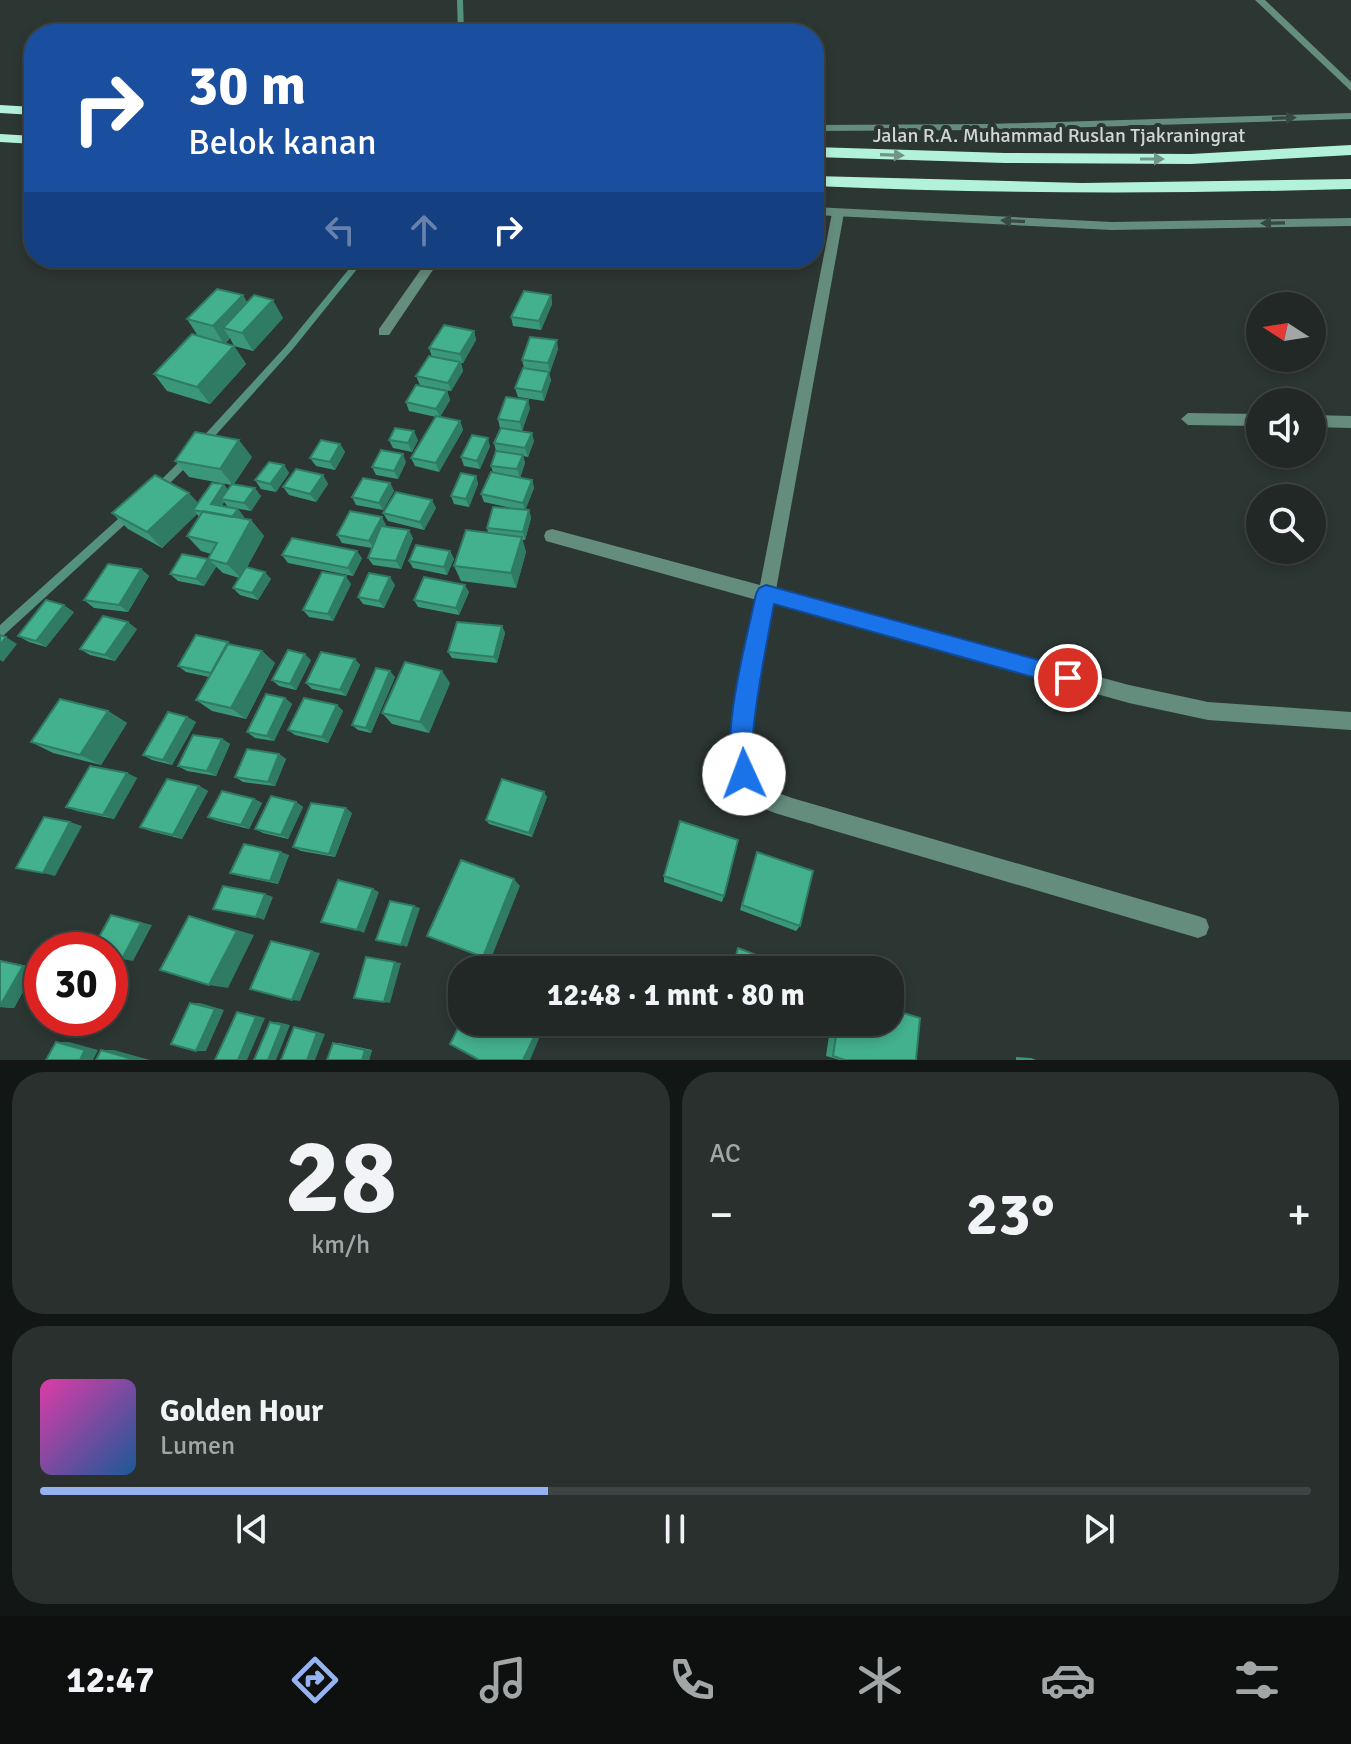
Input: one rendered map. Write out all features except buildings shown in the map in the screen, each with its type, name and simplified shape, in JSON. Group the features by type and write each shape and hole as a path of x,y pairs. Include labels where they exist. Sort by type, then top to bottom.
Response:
{"highway":[{"path":"0,109 24,110"},
{"path":"0,138 24,139"},
{"name":"Jalan R.A. Muhammad Ruslan Tjakraningrat","path":"824,152 1191,159 1351,150"},
{"path":"824,181 1007,188 1223,188 1351,184"}],"street":[{"path":"1260,0 1351,88"},
{"name":"Jalan R.A. Muhammad Ruslan Tjakraningrat","path":"824,128 989,127 1351,116"},
{"path":"824,212 1112,226 1351,222"},
{"path":"838,213 825,293 786,475 746,701 741,746 744,774 750,788 770,799 818,816 1198,927"},
{"path":"384,332 428,268"},
{"path":"1188,419 1246,420"},
{"path":"1326,421 1351,422"},
{"path":"552,536 1162,702 1208,711 1351,721"}],"waterway":[{"path":"460,0 461,24"},
{"path":"202,444 289,348 354,268"},
{"path":"157,490 188,459"},
{"path":"0,632 130,514"}],"route":[{"path":"744,774 741,746 746,701 766,594 1068,678"}]}
